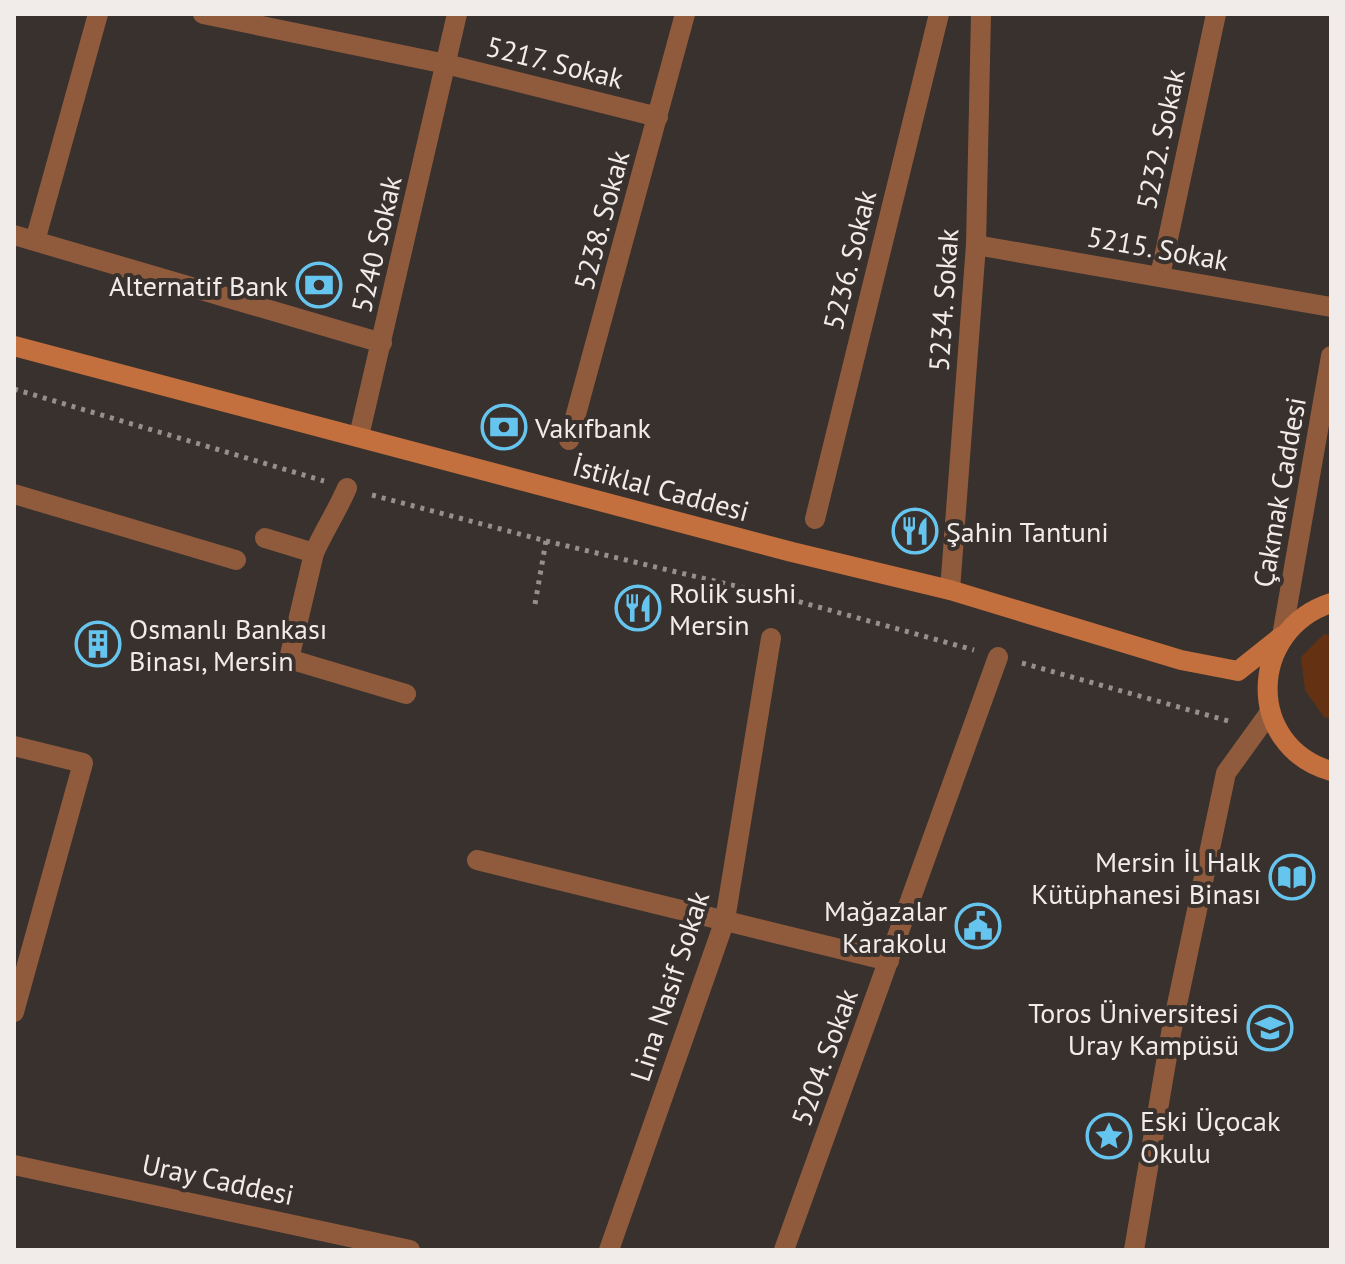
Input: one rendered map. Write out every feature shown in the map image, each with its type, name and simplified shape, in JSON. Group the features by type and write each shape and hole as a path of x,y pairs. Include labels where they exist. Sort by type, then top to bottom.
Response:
{"main road":[{"name":"İstiklal Caddesi","path":"14,346 792,552 950,590 1181,660 1238,671 1282,636"},
{"path":"1331,603 1303,616 1282,636 1271,660 1266,686 1270,712 1282,738 1302,758 1331,771"}],"street":[{"path":"35,241 98,14"},
{"name":"5217. Sokak","path":"203,14 446,64 658,117"},
{"name":"5240 Sokak","path":"359,436 457,14"},
{"name":"5238. Sokak","path":"569,440 685,14"},
{"name":"5236. Sokak","path":"815,519 939,14"},
{"name":"5234. Sokak","path":"950,590 976,245 981,14"},
{"name":"5232. Sokak","path":"1160,276 1216,14"},
{"path":"14,235 382,343"},
{"name":"5215. Sokak","path":"976,245 1331,307"},
{"name":"Çakmak Caddesi","path":"1282,636 1331,356"},
{"path":"347,488 314,553 289,659 406,694"},
{"path":"14,494 236,560"},
{"path":"265,538 314,553"},
{"name":"Lina Nasif Sokak","path":"609,1250 725,920 771,638"},
{"name":"5204. Sokak","path":"784,1250 998,657"},
{"path":"1134,1250 1171,1033 1226,773 1270,712"},
{"path":"14,746 83,763 14,1012"},
{"path":"477,860 889,961"},
{"name":"Uray Caddesi","path":"14,1165 410,1250"}],"path":[{"path":"14,389 347,488 546,541 782,597 1238,723 1270,712"},
{"path":"535,604 546,541"}],"shaded area":[{"path":"1324,634 1331,636 1331,719 1324,717 1305,690 1301,657"}],"place":[{"name":"Alternatif Bank","path":"319,285"},
{"name":"Vakıfbank","path":"504,427"},
{"name":"Şahin Tantuni","path":"915,531"},
{"name":"Rolik sushi Mersin","path":"638,608"},
{"name":"Osmanlı Bankası Binası, Mersin","path":"98,644"},
{"name":"Mersin İl Halk Kütüphanesi Binası","path":"1292,877"},
{"name":"Mağazalar Karakolu","path":"978,926"},
{"name":"Toros Üniversitesi Uray Kampüsü","path":"1270,1028"},
{"name":"Eski Üçocak Okulu","path":"1109,1136"}]}
